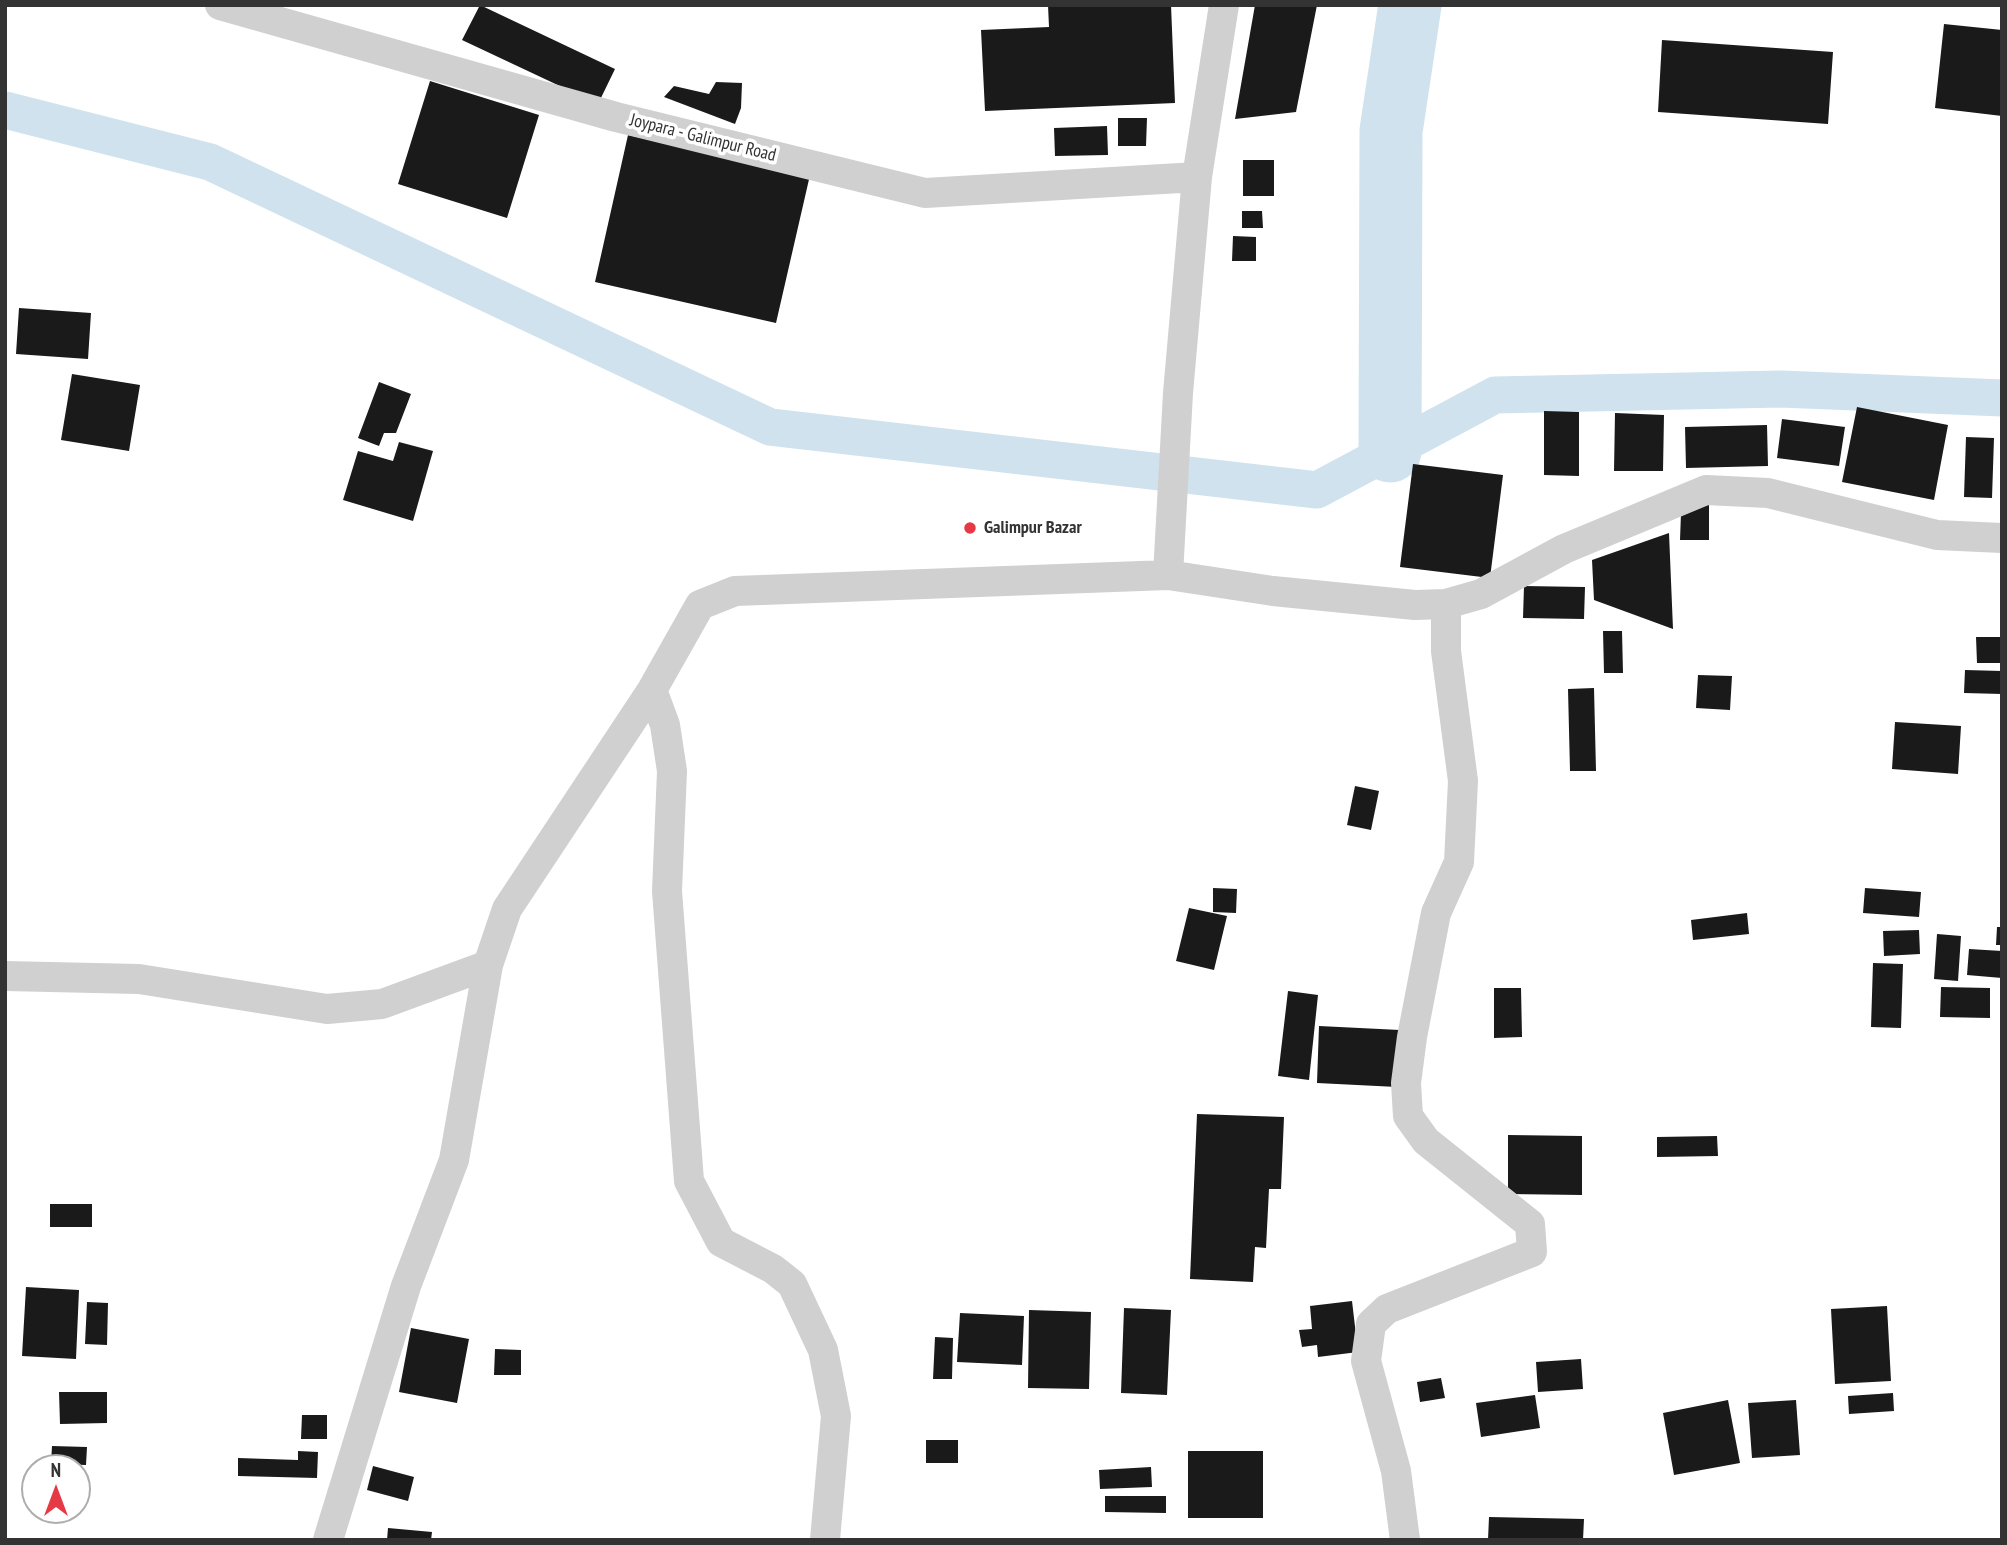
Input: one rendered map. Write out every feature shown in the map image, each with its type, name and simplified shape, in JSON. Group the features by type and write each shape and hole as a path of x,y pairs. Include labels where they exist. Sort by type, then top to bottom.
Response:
{"street":[{"name":"Joypara - Galimpur Road","path":"220,5 616,117 925,193 1197,177"},
{"path":"1168,575 1178,393 1197,177 1224,5"},
{"path":"327,1540 406,1286 454,1160 488,965 507,909 652,690 700,605 735,591 1168,575 1273,591 1415,605 1446,604 1481,594 1564,549 1706,490 1768,493 1937,535 2002,538"},
{"path":"1405,1540 1395,1471 1366,1361 1371,1324 1387,1309 1532,1252 1530,1224 1426,1141 1408,1116 1406,1083 1436,913 1459,862 1463,781 1446,650 1446,604"},
{"path":"652,690 665,725 672,771 667,891 689,1181 721,1242 773,1269 792,1284 823,1350 836,1416 825,1540"},
{"path":"5,976 139,979 327,1009 382,1003 488,965"}],"building":[{"path":"480,5 615,69 598,104 462,40"},
{"path":"1048,5 1171,5 1175,103 985,111 981,30 1049,27"},
{"path":"1255,5 1317,5 1296,112 1235,119"},
{"path":"1944,24 2002,30 2002,116 1935,108"},
{"path":"1662,40 1833,52 1828,124 1658,112"},
{"path":"430,81 539,115 507,218 398,184"},
{"path":"716,82 742,83 741,108 735,124 664,97 674,86 709,94"},
{"path":"1118,118 1147,118 1146,146 1118,146"},
{"path":"1107,126 1108,155 1055,156 1054,128"},
{"path":"628,135 810,175 776,323 595,282"},
{"path":"1243,160 1274,160 1274,196 1243,196"},
{"path":"1242,211 1262,211 1263,228 1242,228"},
{"path":"1233,236 1256,237 1256,261 1232,261"},
{"path":"19,308 91,313 88,359 16,354"},
{"path":"72,374 140,385 129,451 61,440"},
{"path":"379,382 411,394 396,433 384,433 379,446 358,438"},
{"path":"1857,407 1948,425 1934,500 1842,482"},
{"path":"1544,411 1579,412 1579,476 1544,475"},
{"path":"1615,413 1664,415 1663,471 1614,471"},
{"path":"1782,419 1845,427 1839,466 1777,458"},
{"path":"1767,425 1768,466 1686,468 1685,427"},
{"path":"1966,437 1994,438 1992,498 1964,497"},
{"path":"399,442 433,451 413,521 343,500 358,451 393,461"},
{"path":"1413,464 1503,475 1490,578 1400,567"},
{"path":"1709,501 1709,540 1680,540 1681,513"},
{"path":"1669,533 1673,629 1594,600 1592,560"},
{"path":"1524,586 1585,587 1584,619 1523,618"},
{"path":"1603,631 1622,631 1623,673 1604,673"},
{"path":"1976,637 2000,637 2001,663 1977,663"},
{"path":"1965,670 2002,671 2002,694 1964,693"},
{"path":"1698,675 1732,676 1730,710 1696,708"},
{"path":"1594,688 1596,771 1570,771 1568,689"},
{"path":"1895,722 1961,726 1958,774 1892,769"},
{"path":"1355,786 1379,791 1371,830 1347,825"},
{"path":"1213,888 1237,889 1236,913 1213,912"},
{"path":"1865,888 1921,892 1919,917 1863,913"},
{"path":"1189,908 1227,916 1214,970 1176,961"},
{"path":"1747,913 1749,934 1693,940 1691,920"},
{"path":"1997,927 2002,927 2002,945 1996,945"},
{"path":"1919,930 1920,954 1884,956 1883,931"},
{"path":"1937,934 1961,936 1958,981 1934,979"},
{"path":"1969,949 2002,951 2002,978 1967,975"},
{"path":"1873,963 1903,964 1901,1028 1871,1027"},
{"path":"1941,987 1990,988 1990,1018 1940,1017"},
{"path":"1494,988 1521,988 1522,1037 1494,1038"},
{"path":"1288,991 1318,995 1309,1080 1278,1076"},
{"path":"1319,1026 1400,1030 1397,1087 1317,1083"},
{"path":"1197,1114 1284,1117 1281,1189 1269,1189 1266,1248 1255,1247 1253,1282 1190,1279"},
{"path":"1508,1135 1582,1136 1582,1195 1508,1194"},
{"path":"1717,1136 1718,1156 1657,1157 1657,1137"},
{"path":"50,1204 92,1204 92,1227 50,1227"},
{"path":"26,1287 79,1290 76,1359 22,1356"},
{"path":"1352,1301 1358,1352 1318,1357 1317,1345 1302,1347 1299,1330 1312,1329 1310,1306"},
{"path":"87,1302 108,1303 107,1345 85,1344"},
{"path":"1887,1306 1891,1381 1835,1384 1831,1309"},
{"path":"1124,1308 1171,1310 1167,1395 1121,1393"},
{"path":"1029,1310 1091,1312 1089,1389 1028,1388"},
{"path":"960,1313 1024,1316 1022,1365 957,1362"},
{"path":"411,1328 469,1339 457,1403 399,1392"},
{"path":"935,1337 953,1338 952,1379 933,1379"},
{"path":"495,1349 521,1350 521,1375 494,1375"},
{"path":"1581,1359 1583,1389 1538,1392 1536,1362"},
{"path":"1441,1378 1445,1398 1420,1402 1417,1382"},
{"path":"59,1392 107,1392 107,1423 60,1424"},
{"path":"1893,1393 1894,1411 1849,1414 1848,1396"},
{"path":"1535,1395 1540,1428 1481,1437 1476,1403"},
{"path":"1728,1400 1740,1463 1674,1475 1663,1413"},
{"path":"1796,1400 1800,1455 1752,1458 1748,1403"},
{"path":"302,1415 327,1415 327,1439 301,1439"},
{"path":"926,1440 958,1440 958,1463 926,1463"},
{"path":"52,1446 87,1447 87,1454 52,1454"},
{"path":"298,1451 318,1452 317,1478 238,1476 238,1458 298,1460"},
{"path":"1188,1451 1263,1451 1263,1518 1188,1518"},
{"path":"373,1466 414,1477 408,1501 367,1490"},
{"path":"1151,1467 1152,1487 1100,1489 1099,1470"},
{"path":"1105,1496 1166,1496 1166,1513 1105,1512"},
{"path":"1489,1517 1584,1519 1583,1540 1488,1540"},
{"path":"388,1528 432,1532 431,1540 387,1540"}],"waterway":[{"path":"1390,451 1391,131 1410,5"},
{"path":"5,110 210,162 770,427 1317,490 1495,395 1781,389 2002,398"}],"place":[{"name":"Galimpur Bazar","path":"970,528"}]}
